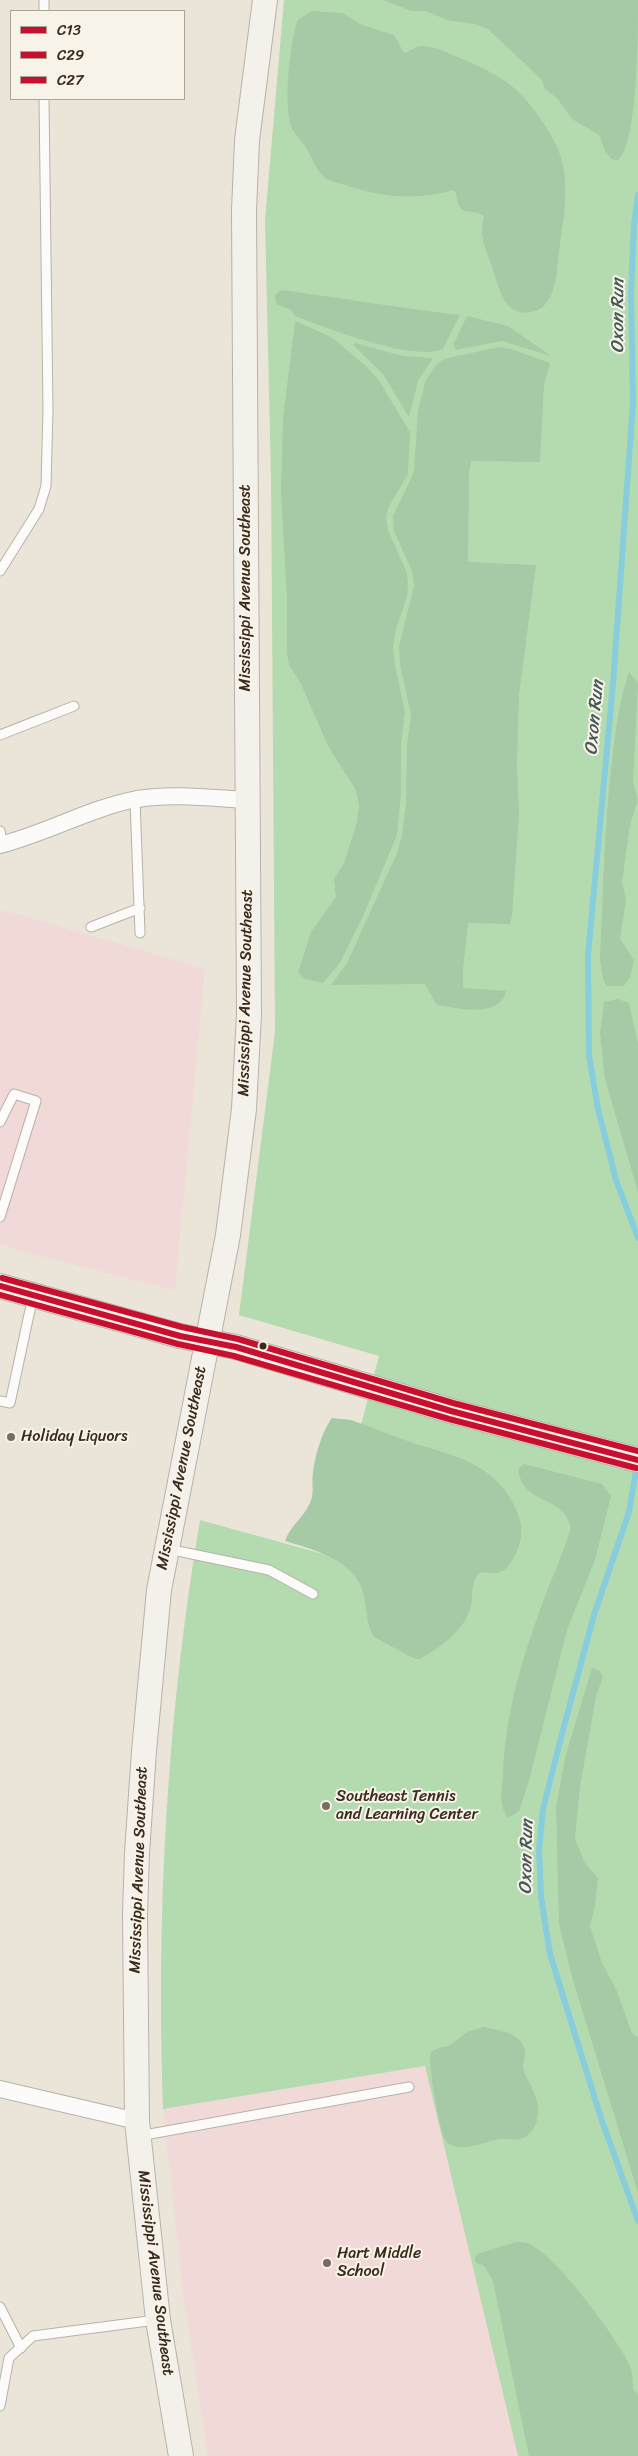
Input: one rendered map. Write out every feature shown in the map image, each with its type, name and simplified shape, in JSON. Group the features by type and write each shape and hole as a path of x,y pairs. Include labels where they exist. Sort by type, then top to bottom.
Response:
{"main road":[{"name":"Mississippi Avenue Southeast","path":"181,2456 158,2320 138,2129 135,1915 139,1812 155,1624 166,1548 233,1203 246,1092 249,1014 244,204 247,140 265,0"},
{"path":"0,1286 180,1336 236,1347 451,1411 638,1460"}],"street":[{"path":"1,840 31,837 96,811 135,800 165,796 247,800"},
{"path":"0,2090 138,2129"}],"lane":[{"path":"0,571 39,510 46,486 48,400 44,100"},
{"path":"0,735 74,706"},
{"path":"135,800 140,934"},
{"path":"91,927 140,908"},
{"path":"0,1122 14,1094 36,1101 0,1217"},
{"path":"0,1401 10,1403 33,1296"},
{"path":"166,1548 269,1570 313,1594"},
{"path":"138,2129 409,2087"},
{"path":"0,2307 20,2348"},
{"path":"0,2406 9,2358 33,2336 158,2320"}],"shaded area":[{"path":"0,909 205,969 175,1291 0,1245"},
{"name":"Hart Middle School","path":"426,2066 520,2456 208,2456 184,2301 163,2109"}],"green space":[{"path":"284,0 638,0 638,2456 518,2456 425,2066 163,2109 161,1961 166,1814 179,1667 200,1520 327,1555 379,1356 239,1315 275,1032 271,480 265,220"},
{"path":"383,0 638,0 636,86 630,133 625,150 618,160 611,159 605,151 599,135 572,119 557,98 545,89 542,80 488,29 474,24 447,20 426,11 411,11"},
{"path":"311,11 342,13 362,25 394,35 404,53 419,46 441,50 487,70 518,91 527,100 557,146 562,161 565,182 564,213 555,282 551,296 542,308 533,312 522,313 509,306 504,300 484,243 482,224 484,216 479,213 462,210 457,201 456,193 453,190 425,196 385,195 333,182 321,174 293,129 288,111 290,58 294,32 297,21"},
{"path":"281,290 460,315 443,349 429,352 411,351 369,342 295,316 291,310 276,304 275,295"},
{"path":"467,316 508,326 551,356 502,341 456,350 453,345"},
{"path":"295,321 331,337 366,366 378,379 410,432 408,474 388,508 386,517 388,530 407,573 408,585 407,597 396,629 393,647 405,712 401,745 401,793 397,835 363,916 340,963 323,983 305,979 298,973 311,932 336,897 334,879 344,863 357,823 359,806 356,790 328,746 301,684 289,665 287,653 287,599 281,491 283,419"},
{"path":"355,343 403,356 433,358 418,381 409,417 383,374 353,345"},
{"path":"499,347 511,349 550,363 544,385 540,462 471,461 469,472 468,562 536,565 519,695 517,764 519,814 512,916 510,924 468,923 463,969 463,988 506,991 502,1000 496,1005 487,1009 477,1010 437,1005 425,984 331,985 347,963 397,853 402,835 406,803 407,744 411,715 400,664 399,646 414,586 412,571 394,531 393,516 414,472 418,411 425,382 435,366 444,359"},
{"path":"629,672 638,683 633,781 638,800 630,825 622,882 626,900 620,939 634,960 630,977 624,986 607,986 603,979 600,959 607,816 617,720"},
{"path":"618,999 629,1003 638,1044 638,1192 605,1079 600,1033 604,1002"},
{"path":"332,1418 351,1420 465,1460 489,1474 508,1495 516,1509 521,1526 521,1537 516,1553 509,1564 503,1571 494,1573 481,1572 474,1582 470,1609 464,1622 434,1651 420,1659 415,1659 374,1637 369,1627 360,1584 353,1573 344,1565 309,1548 285,1541 310,1503 317,1451"},
{"path":"524,1464 602,1484 611,1496 595,1560 567,1630 529,1781 519,1811 508,1818 503,1808 502,1792 504,1752 511,1708 528,1644 571,1527 564,1513 530,1492 525,1486 518,1469"},
{"path":"592,1668 600,1671 603,1677 596,1696 580,1787 575,1839 585,1863 598,1878 595,1906 590,1926 602,1963 616,1989 632,2033 638,2038 638,2193 572,1977 559,1924 556,1807 566,1754"},
{"path":"484,2027 504,2031 516,2037 524,2046 523,2069 537,2100 537,2120 535,2126 526,2137 515,2140 501,2139 473,2146 458,2147 451,2145 443,2136 432,2083 431,2053 450,2045 468,2032"},
{"path":"516,2242 527,2243 553,2262 599,2318 630,2366 633,2389 638,2395 638,2456 529,2456 493,2281 484,2266 475,2262 477,2254"}],"waterway":[{"name":"Oxon Run","path":"638,195 634,225 631,293 633,402 613,684 588,955 589,1055 598,1109 616,1180 638,1238"},
{"name":"Oxon Run","path":"637,1465 629,1512 594,1615 563,1730 543,1809 539,1850 541,1897 550,1954 601,2118 638,2221"}],"transit line":[{"name":"C27","path":"2,1278 182,1327 238,1339 453,1403 638,1451"},
{"name":"C13","path":"0,1286 180,1336 236,1347 451,1411 638,1460"},
{"name":"C29","path":"0,1295 178,1344 234,1356 449,1419 636,1468"}],"place":[{"name":"Holiday Liquors","path":"11,1437"},
{"name":"Southeast Tennis and Learning Center","path":"326,1806"},
{"name":"Hart Middle School","path":"327,2263"}]}
